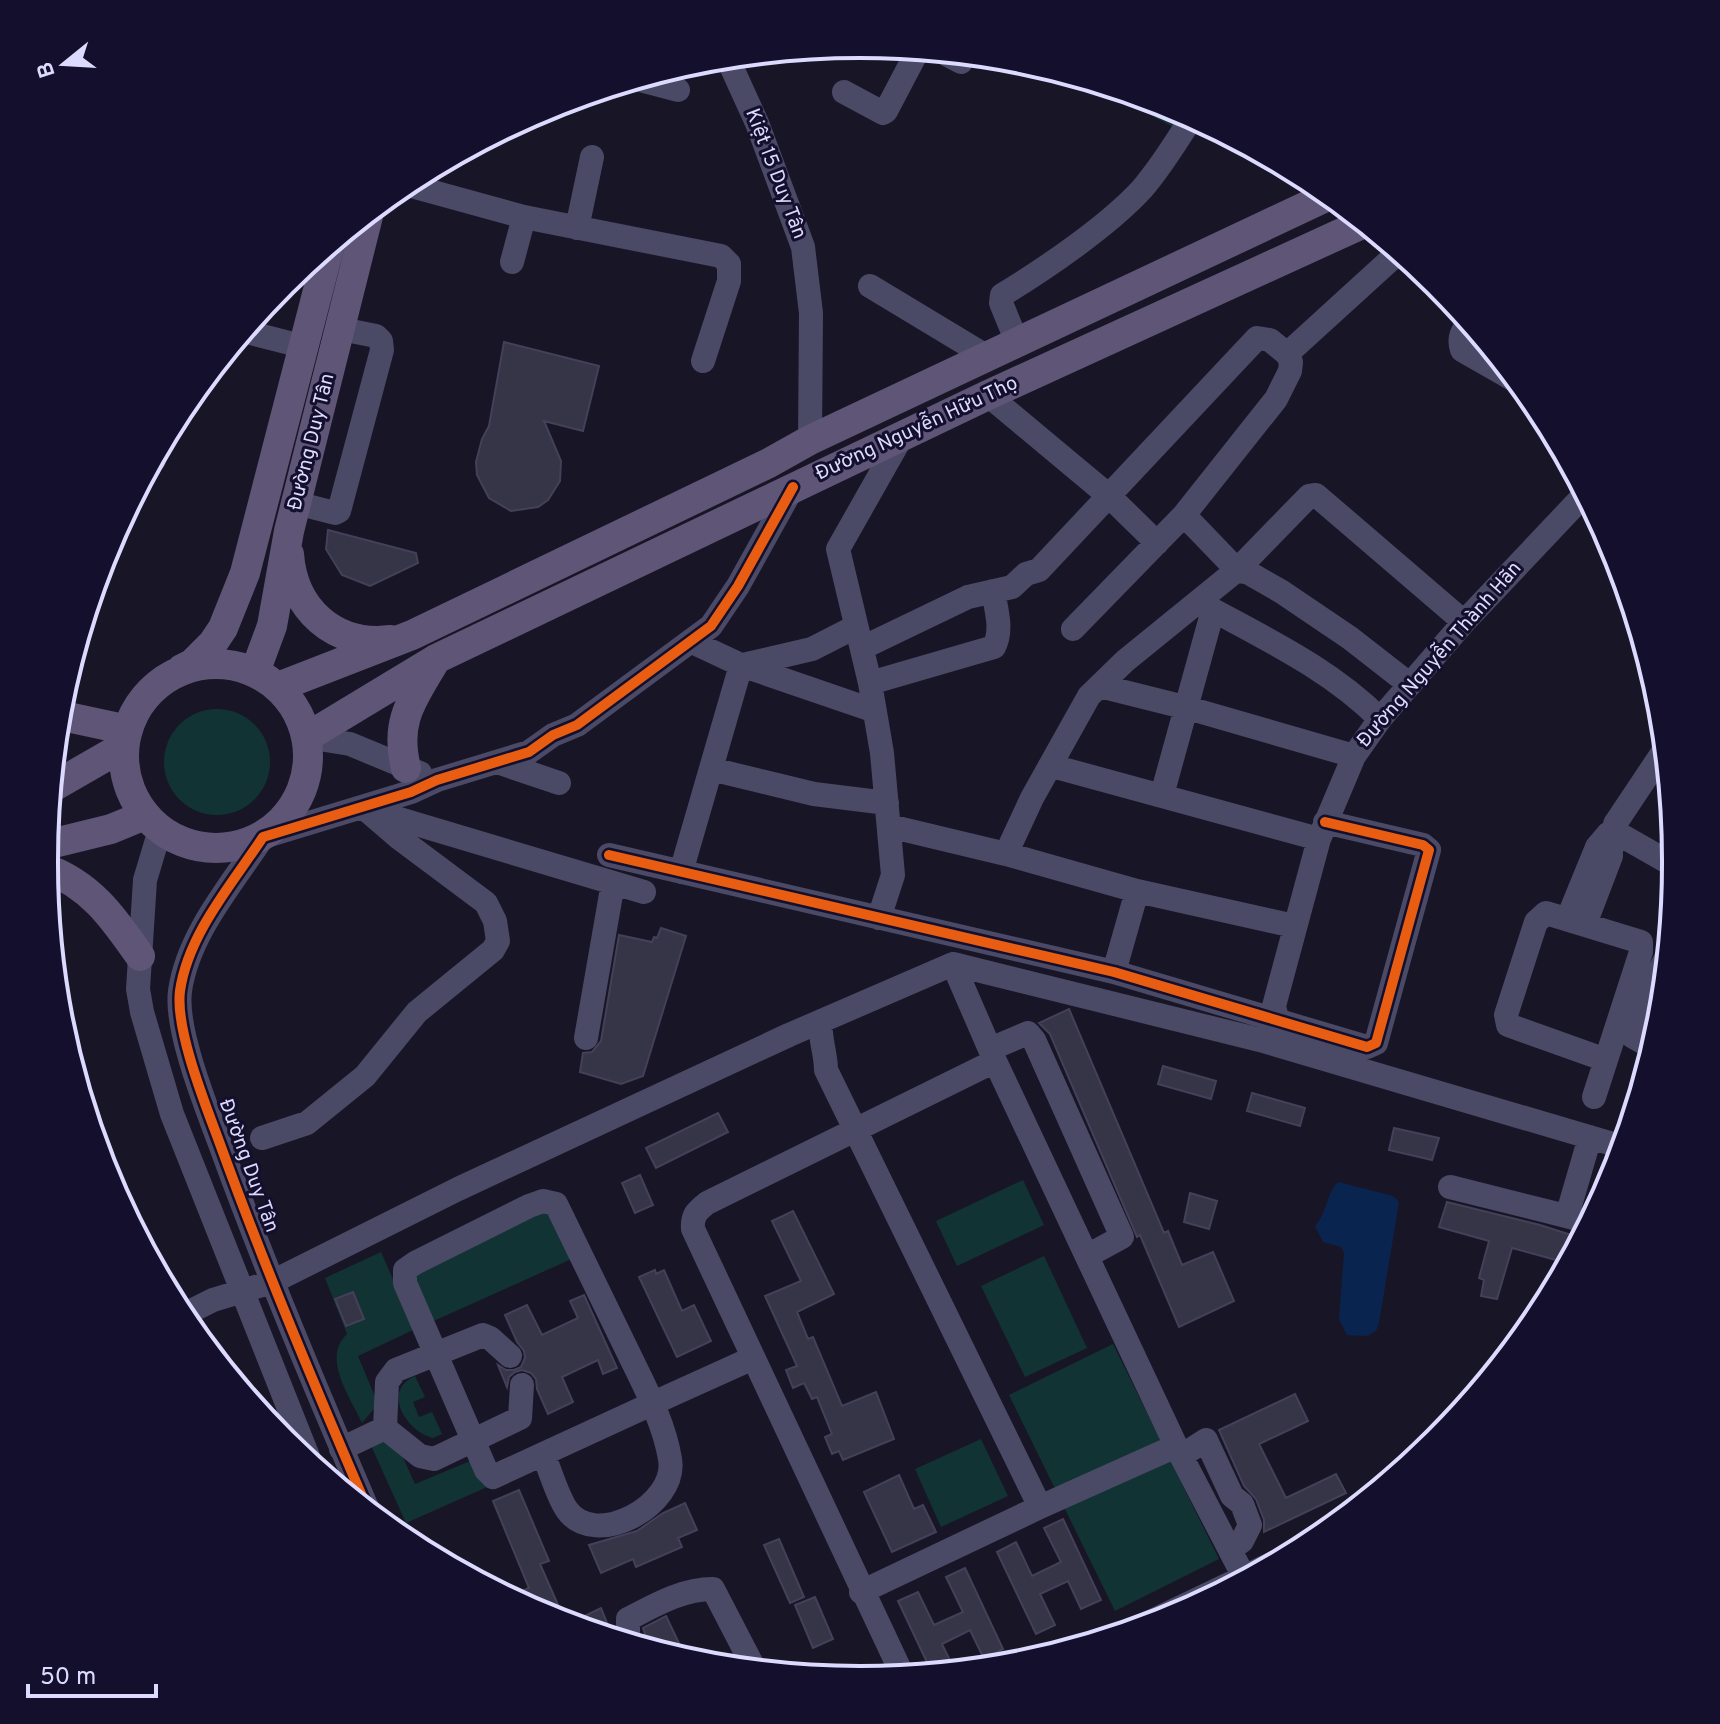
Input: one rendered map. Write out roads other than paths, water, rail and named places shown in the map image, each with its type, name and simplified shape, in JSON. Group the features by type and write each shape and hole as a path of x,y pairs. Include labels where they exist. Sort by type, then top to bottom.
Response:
{"main road":[{"name":"Đường Nguyễn Hữu Thọ","path":"267,680 412,635 769,463 810,440 1317,201"},
{"name":"Đường Nguyễn Hữu Thọ","path":"307,737 436,659 988,395 1353,228"},
{"name":"Đường Duy Tân","path":"267,680 272,626 293,517 365,230"},
{"name":"Đường Duy Tân","path":"169,676 192,664 213,643 231,609 255,544 326,262"},
{"path":"293,517 290,572 302,600 323,623 350,637 365,640 380,642 412,635"},
{"path":"406,768 400,746 402,724 436,659"},
{"path":"212,663 234,665 267,680 293,704 307,737 309,759 297,802 282,822 263,837 243,845 221,849 179,841 153,822 132,794 125,771 126,738 144,699 169,676 190,667 212,663"},
{"path":"71,719 126,738"},
{"path":"63,780 126,738"},
{"path":"59,842 153,822"},
{"path":"58,873 97,899 140,956"}],"street":[{"path":"844,92 879,112 886,111 913,60"},
{"name":"Kiệt 15 Duy Tân","path":"732,69 757,123 803,247 811,313 813,391 810,440"},
{"path":"656,84 678,90"},
{"path":"1017,342 1001,303 1002,295 1114,215 1142,188 1185,127"},
{"path":"577,228 592,157"},
{"path":"421,189 524,217 721,256 729,264 729,281 703,361"},
{"path":"512,262 524,217"},
{"path":"1287,354 1391,259"},
{"path":"870,286 986,356"},
{"path":"293,517 339,511 382,350 381,341 376,336 341,329"},
{"path":"1463,331 1459,342 1462,350 1492,367"},
{"path":"255,334 305,347"},
{"path":"741,665 858,637 968,597 1012,587 1026,574 1039,570 1257,338 1270,340 1287,354 1291,362 1290,371 1276,399 1184,515 1073,629"},
{"path":"988,395 1109,496 1157,543"},
{"path":"879,918 893,875 882,753 872,710 870,683 838,549 902,436"},
{"path":"263,837 529,752 553,735 577,725 711,626 738,586 793,487"},
{"path":"1006,854 1032,798 1089,696 1125,661 1237,570 1309,496 1316,495 1464,622"},
{"name":"Đường Nguyễn Thành Hãn","path":"1277,1019 1274,1006 1322,830 1354,756 1409,684 1577,502"},
{"path":"1184,515 1237,570 1249,573 1282,592 1380,660 1409,684"},
{"path":"870,683 994,647 999,639 999,628 993,591"},
{"path":"1162,795 1213,610 1297,655 1352,691 1380,719"},
{"path":"692,642 741,665 872,710"},
{"path":"681,872 741,665"},
{"path":"1100,686 1354,756"},
{"path":"307,737 350,744 437,780"},
{"path":"497,762 559,783"},
{"path":"1576,921 1597,847 1613,831 1656,764"},
{"path":"609,855 1114,972 1367,1047 1376,1043 1429,850 1423,845 1322,830 1162,795 1052,766"},
{"path":"711,769 888,815 1006,854 1137,891 1294,926"},
{"path":"363,807 644,892"},
{"path":"262,1138 307,1123 365,1076 417,1012 493,950 498,941 495,921 486,903 363,807"},
{"path":"153,822 145,880 138,989 142,1012 164,1090 242,1292 279,1416"},
{"path":"1613,831 1662,858"},
{"name":"Đường Duy Tân","path":"263,837 188,956 180,993 185,1033 207,1108 272,1282 359,1489"},
{"path":"586,1038 613,883"},
{"path":"1114,972 1137,891"},
{"path":"1594,1097 1606,1060 1641,952 1641,942 1546,913 1536,922 1506,1020 1508,1025 1606,1060"},
{"path":"953,964 1179,1451 1240,1570"},
{"path":"193,1310 213,1300 272,1282 458,1189 789,1035 953,964 1260,1040 1611,1143"},
{"path":"1642,1042 1632,1036 1631,1029 1652,986"},
{"path":"138,989 180,993"},
{"path":"821,1021 826,1070"},
{"path":"897,1665 693,1229 696,1211 855,1130 1028,1033 1122,1237 1087,1256"},
{"path":"789,1035 826,1070 1040,1507"},
{"path":"1450,1187 1578,1219 1590,1137"},
{"path":"1041,1157 1078,1138"},
{"path":"543,1454 567,1510 579,1520 600,1526 641,1512 656,1501 671,1479 670,1459 652,1403 556,1204 543,1201 529,1206 405,1270 405,1283 486,1470 493,1477 652,1403 753,1358"},
{"path":"385,1428 387,1382 396,1370 483,1335 510,1356"},
{"path":"385,1428 420,1456 434,1459 520,1418 522,1385"},
{"path":"341,1449 385,1428"},
{"path":"861,1592 1040,1507 1206,1440 1228,1487 1242,1504 1250,1525 1242,1541 1230,1550"},
{"path":"1204,1499 1228,1487"},
{"path":"628,1631 628,1619 663,1600 700,1589 713,1589 749,1658"}],"water":[{"path":"1338,1182 1393,1196 1399,1202 1379,1323 1376,1331 1367,1336 1347,1335 1339,1319 1344,1253 1341,1247 1323,1242 1315,1226"}]}
